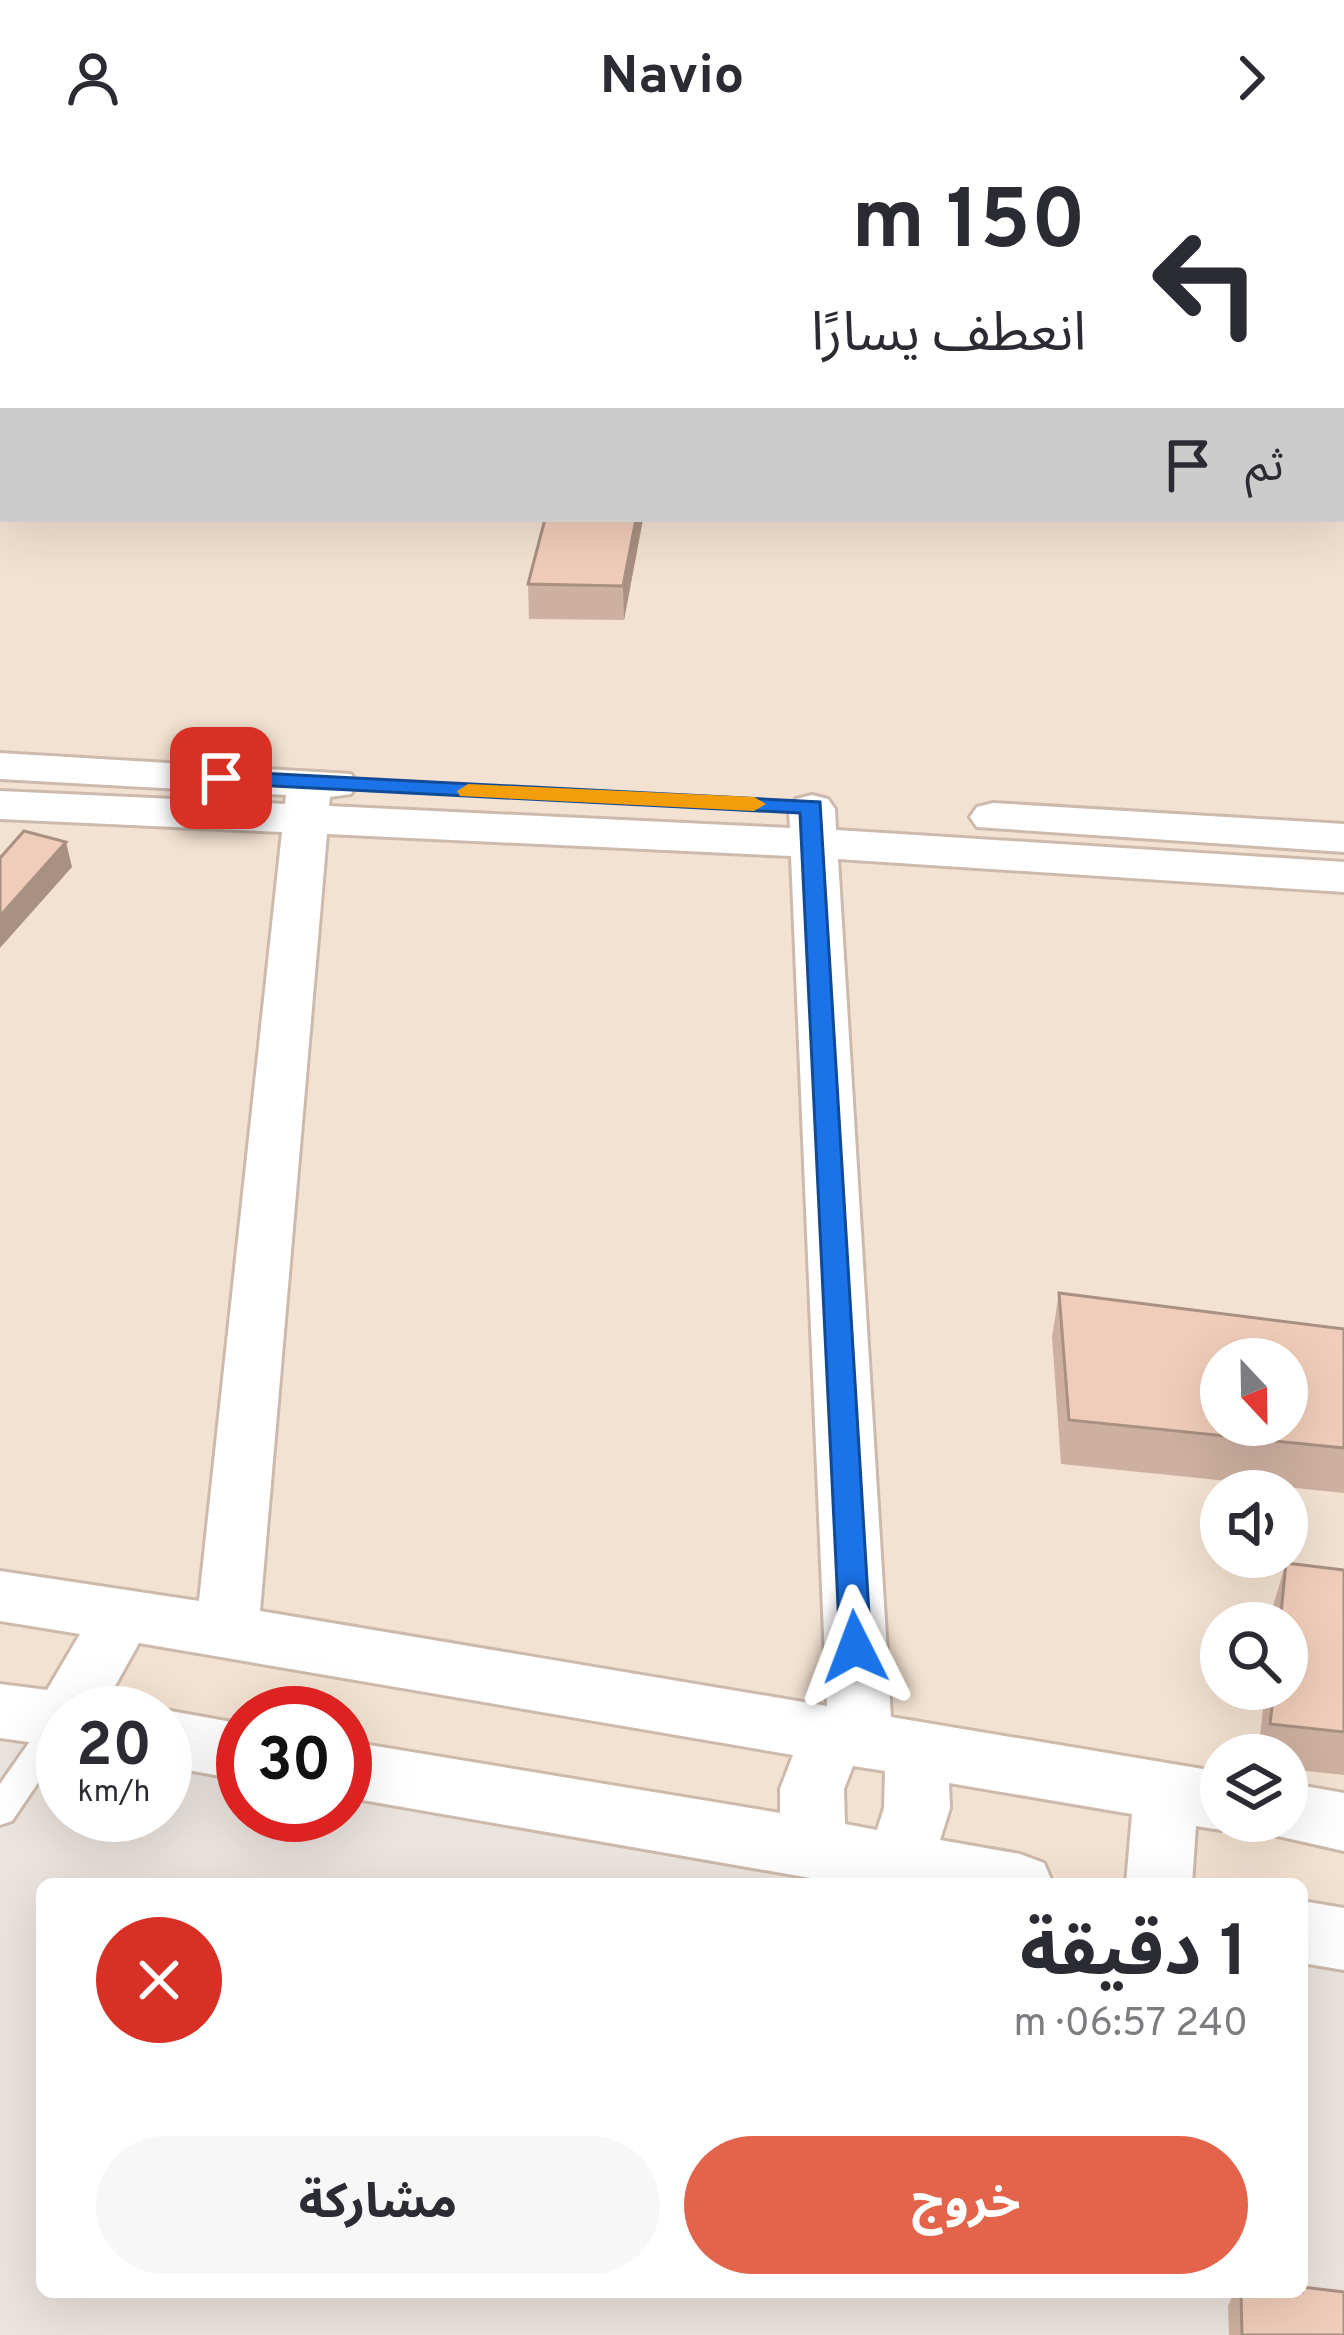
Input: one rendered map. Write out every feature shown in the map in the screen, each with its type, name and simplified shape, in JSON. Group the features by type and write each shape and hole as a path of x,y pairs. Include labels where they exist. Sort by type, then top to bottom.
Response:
{"street":[{"path":"0,766 307,802"},
{"path":"227,1631 307,802"},
{"path":"0,805 307,802 812,825 1344,838"},
{"path":"812,825 1344,877"},
{"path":"812,825 870,1742 917,1808 899,1863"},
{"path":"0,1596 1194,1797 1161,1878"},
{"path":"82,1686 123,1615"},
{"path":"0,1711 36,1715"},
{"path":"813,1846 812,1789 870,1742"},
{"path":"372,1772 985,1878"},
{"path":"1308,1816 1344,1822"},
{"path":"1308,1933 1344,1939"}],"lane":[{"path":"0,1811 36,1759"}],"shaded area":[{"path":"0,522 1344,522 1344,2335 0,2335"},
{"path":"0,1701 36,1708 36,1842 192,1842 192,1735 216,1739 216,1842 372,1842 372,1767 1012,1878 36,1878 36,2298 1308,2298 1308,1930 1344,1936 1344,2335 0,2335"}],"building":[{"path":"544,522 635,522 623,586 528,584"},
{"path":"24,831 66,842 0,916 0,858"},
{"path":"1059,1293 1344,1329 1344,1448 1308,1444 1308,1338 1200,1338 1200,1433 1069,1420"},
{"path":"1308,1566 1344,1570 1344,1732 1270,1724 1272,1710 1308,1710 1308,1602 1282,1602 1284,1578 1308,1578"},
{"path":"1308,2288 1344,2292 1344,2335 1242,2335 1241,2298 1308,2298"}],"slow traffic":[{"path":"468,791 754,804"}],"route":[{"path":"221,778 812,807 855,1647"}]}
